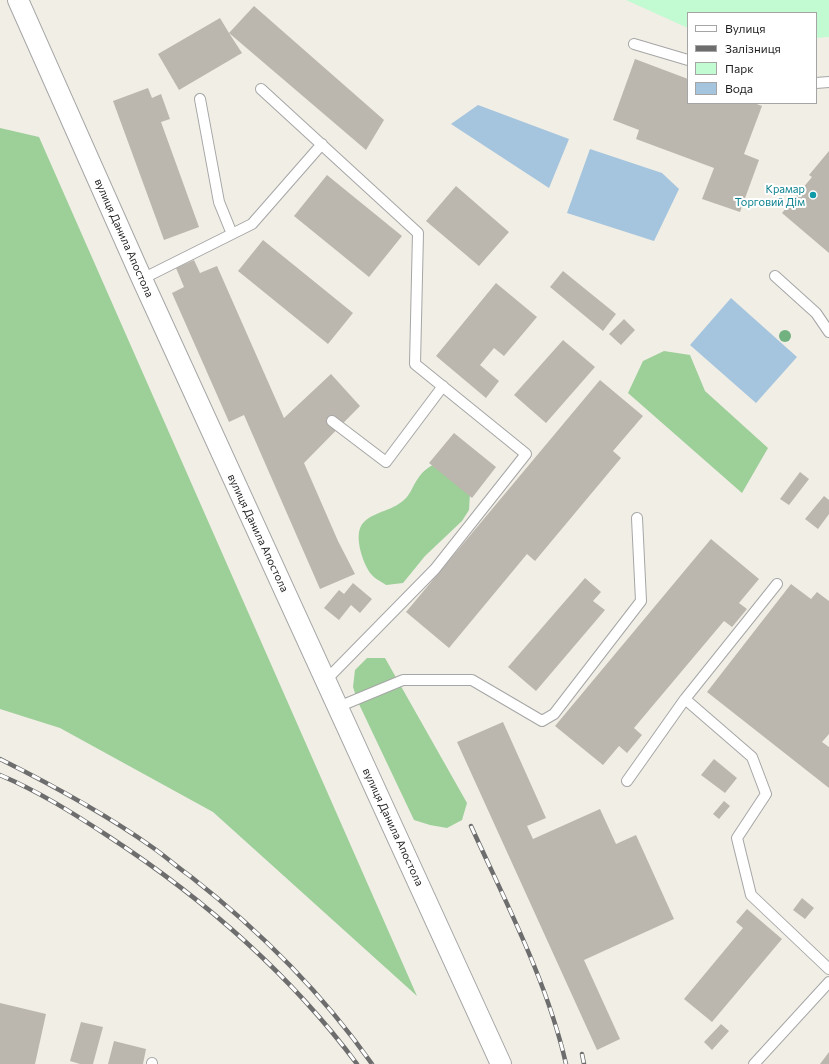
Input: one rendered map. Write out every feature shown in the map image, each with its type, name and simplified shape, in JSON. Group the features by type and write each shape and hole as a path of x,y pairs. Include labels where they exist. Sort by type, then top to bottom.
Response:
{"street":[{"name":"вулиця Данила Апостола","path":"18,0 142,279 501,1064"}],"lane":[{"path":"634,44 687,60"},
{"path":"817,83 829,82"},
{"path":"261,89 418,233 415,364 526,454 435,569 326,680"},
{"path":"200,99 219,202 232,234"},
{"path":"142,279 252,224 322,144"},
{"path":"775,276 816,313 829,332"},
{"path":"332,421 386,462 443,386"},
{"path":"338,707 403,680 472,680 542,721 554,714 641,601 636,518"},
{"path":"627,781 685,699 777,584"},
{"path":"685,699 752,757 766,794 737,838 751,895 829,969"},
{"path":"754,1064 829,982"}],"green space":[{"path":"626,0 829,0 829,37 817,38 817,12 687,12 687,28"},
{"path":"0,128 39,137 417,996 213,812 60,728 0,709"},
{"path":"664,351 690,355 705,391 768,448 742,493 628,393 643,361"},
{"path":"441,461 470,493 469,510 462,521 425,556 403,583 386,585 373,576 365,563 359,541 361,527 368,518 396,506 406,498 422,473"},
{"path":"367,658 385,658 467,803 462,820 447,828 414,820 358,702 353,687 355,670"}],"water":[{"path":"478,105 569,139 549,188 451,124"},
{"path":"590,149 662,173 679,189 654,241 567,213"},
{"path":"731,298 797,357 756,403 690,345"}],"building":[{"path":"254,6 384,120 366,150 229,33"},
{"path":"220,18 242,53 179,90 158,54"},
{"path":"635,59 687,79 687,104 757,104 762,106 744,154 759,160 740,212 702,199 714,168 636,139 639,130 613,120"},
{"path":"148,88 152,98 161,94 170,119 161,122 199,227 164,240 113,101"},
{"name":"Крамар Торговий Дім","path":"829,151 829,253 782,213 812,177 809,175"},
{"path":"327,175 402,236 369,277 294,216"},
{"path":"456,186 509,232 479,266 426,221"},
{"path":"263,240 353,313 328,344 238,271"},
{"path":"194,260 200,273 217,266 284,418 331,374 360,406 304,463 338,541 355,574 320,589 244,415 229,422 172,293 184,287 176,268"},
{"path":"563,271 616,314 603,331 550,287"},
{"path":"496,283 537,317 504,356 494,348 480,365 499,381 486,398 436,356"},
{"path":"624,319 635,330 621,345 609,334"},
{"path":"563,340 595,367 546,423 514,395"},
{"path":"600,380 643,416 613,451 621,458 535,561 527,554 449,648 406,612"},
{"path":"454,433 496,467 472,498 429,463"},
{"path":"800,472 809,479 789,505 780,499"},
{"path":"824,496 829,500 829,514 818,529 805,519"},
{"path":"711,539 759,579 739,603 747,609 732,627 724,621 634,728 642,735 627,753 619,746 603,765 555,726"},
{"path":"585,578 601,592 593,601 605,610 536,691 508,667"},
{"path":"353,583 372,599 360,613 351,605 339,620 324,608 339,590 344,594"},
{"path":"791,584 811,599 817,592 829,601 829,734 822,742 829,747 829,788 707,692"},
{"path":"503,722 546,818 527,826 533,839 600,809 616,844 636,835 674,919 584,960 620,1039 597,1050 457,742"},
{"path":"714,759 737,778 725,793 701,775"},
{"path":"724,801 730,806 719,819 713,814"},
{"path":"802,898 814,908 805,919 793,910"},
{"path":"747,909 782,939 712,1022 684,999 743,928 736,922"},
{"path":"0,1003 46,1014 35,1064 0,1064"},
{"path":"81,1022 103,1027 93,1064 80,1064 70,1061"},
{"path":"721,1024 729,1031 712,1050 704,1042"},
{"path":"114,1041 146,1049 143,1064 108,1064"},
{"path":"829,1052 829,1064 820,1064"}],"railway":[{"path":"0,759 97,811 157,850 216,897 265,940 311,988 353,1038 372,1064"},
{"path":"0,775 42,795 95,827 143,860 211,911 243,939 303,999 357,1064"},
{"path":"471,826 537,973 558,1033 566,1064"},
{"path":"582,1054 584,1064"}],"place":[{"name":"Крамар Торговий Дім","path":"813,195"}]}
